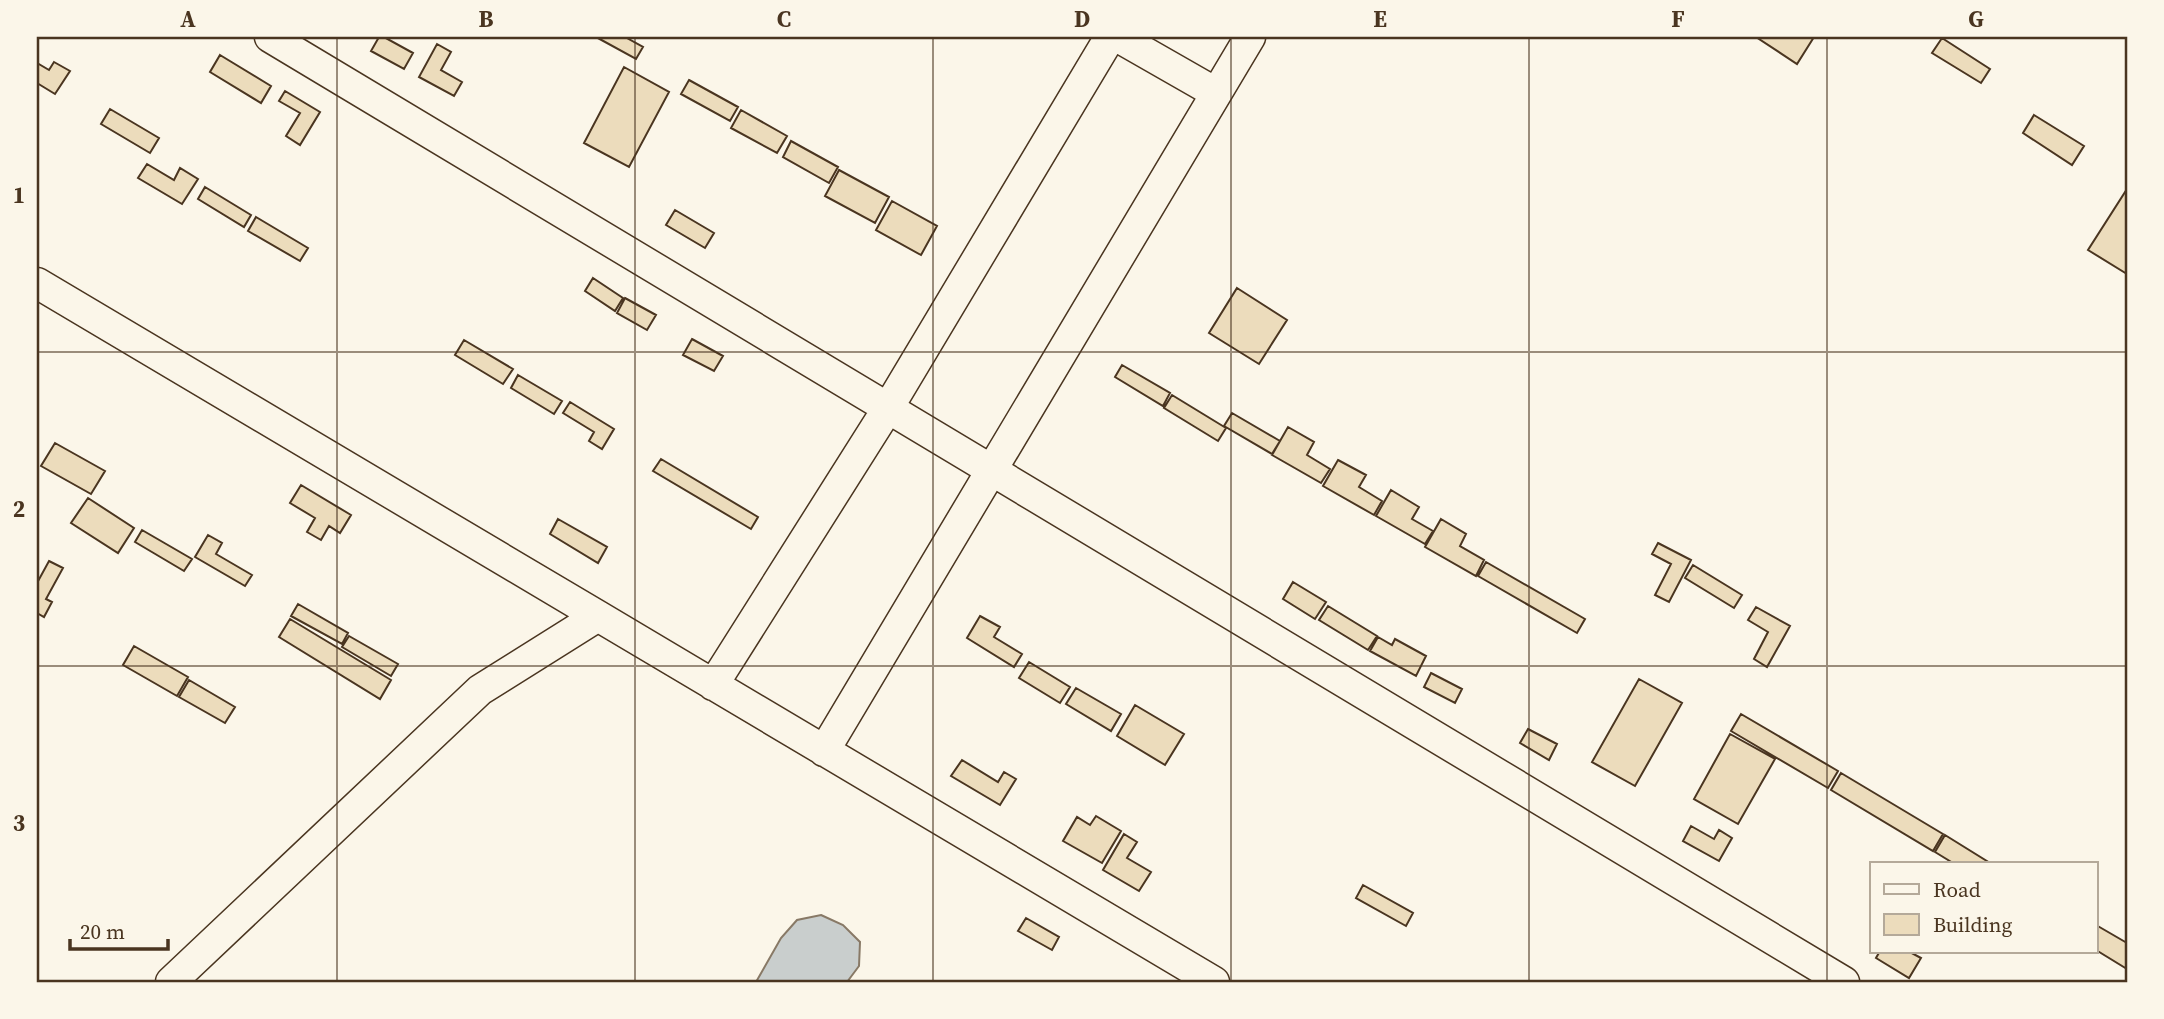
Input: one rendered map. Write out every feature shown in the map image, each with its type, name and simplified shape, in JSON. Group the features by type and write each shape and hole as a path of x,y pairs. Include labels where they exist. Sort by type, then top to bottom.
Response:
{"street":[{"path":"270,37 1844,982"},
{"path":"713,685 888,408 1110,37"},
{"path":"1118,37 1216,93"},
{"path":"824,751 1250,37"},
{"path":"37,284 1214,982"},
{"path":"171,982 480,690 598,616"}],"shaded area":[{"path":"821,915 843,925 860,942 859,966 847,982 756,982 781,938 797,920"}],"building":[{"path":"379,37 384,37 413,53 404,69 371,51"},
{"path":"596,37 625,37 643,47 636,59"},
{"path":"1756,37 1814,37 1797,64"},
{"path":"1942,38 1990,69 1981,83 1932,53"},
{"path":"437,44 451,52 441,70 462,82 454,96 419,77"},
{"path":"220,55 271,86 261,103 210,72"},
{"path":"54,62 70,71 55,94 37,83 37,63 49,70"},
{"path":"624,67 669,92 629,167 584,143"},
{"path":"689,80 738,107 730,121 681,94"},
{"path":"285,91 320,112 300,145 286,136 300,113 279,101"},
{"path":"110,109 159,138 150,153 101,124"},
{"path":"741,110 787,136 777,153 731,128"},
{"path":"2034,115 2084,146 2072,165 2023,133"},
{"path":"791,141 838,167 829,183 783,157"},
{"path":"147,164 174,180 180,168 198,179 182,204 138,178"},
{"path":"839,170 889,197 875,223 825,196"},
{"path":"205,187 251,215 244,227 198,199"},
{"path":"2127,189 2127,274 2088,250"},
{"path":"892,201 937,226 921,255 876,230"},
{"path":"675,210 714,233 705,248 666,225"},
{"path":"256,217 308,248 300,261 248,231"},
{"path":"593,278 623,298 615,311 585,291"},
{"path":"1237,288 1287,320 1259,364 1209,333"},
{"path":"625,298 656,315 647,330 617,313"},
{"path":"692,339 723,356 714,371 683,355"},
{"path":"464,340 513,369 503,384 455,355"},
{"path":"1122,365 1170,393 1163,406 1115,377"},
{"path":"518,375 562,401 554,414 511,388"},
{"path":"1172,395 1226,428 1218,441 1164,408"},
{"path":"570,402 614,429 602,449 589,441 594,432 563,413"},
{"path":"1232,413 1280,441 1272,454 1224,426"},
{"path":"1288,427 1314,442 1307,455 1330,469 1321,483 1272,455"},
{"path":"55,443 105,471 91,494 41,466"},
{"path":"661,459 758,517 751,529 653,471"},
{"path":"1338,460 1366,475 1359,487 1382,501 1374,515 1323,486"},
{"path":"301,485 351,515 340,533 329,526 321,540 307,532 315,518 290,503"},
{"path":"1391,490 1419,507 1412,519 1433,531 1425,544 1376,516"},
{"path":"88,498 134,528 118,553 71,523"},
{"path":"558,519 607,547 598,563 550,534"},
{"path":"1441,519 1466,534 1460,546 1484,560 1476,576 1425,547"},
{"path":"142,530 192,559 184,571 135,542"},
{"path":"208,535 222,543 216,554 252,575 245,586 195,557"},
{"path":"1658,543 1691,560 1669,602 1655,595 1671,564 1652,554"},
{"path":"49,561 63,568 46,599 52,602 44,617 37,613 37,583"},
{"path":"1486,562 1585,619 1577,633 1478,576"},
{"path":"1693,565 1742,595 1734,608 1685,578"},
{"path":"1293,582 1326,602 1315,619 1283,599"},
{"path":"298,604 348,633 342,644 291,616"},
{"path":"1328,606 1377,636 1368,650 1319,620"},
{"path":"1756,607 1790,626 1767,667 1754,659 1768,632 1748,620"},
{"path":"980,616 1000,627 994,637 1022,654 1014,667 967,638"},
{"path":"290,619 391,680 380,699 279,637"},
{"path":"349,636 398,664 391,676 342,647"},
{"path":"1378,637 1392,645 1395,639 1426,656 1416,676 1370,651"},
{"path":"134,646 188,677 177,696 123,665"},
{"path":"1029,662 1070,687 1060,703 1019,678"},
{"path":"1431,673 1462,689 1455,703 1424,687"},
{"path":"1639,679 1682,703 1635,786 1592,762"},
{"path":"189,680 235,707 225,723 179,697"},
{"path":"1076,688 1121,714 1111,731 1066,704"},
{"path":"1135,705 1184,734 1165,765 1117,736"},
{"path":"1741,714 1838,771 1828,788 1731,731"},
{"path":"1528,729 1557,744 1549,760 1520,743"},
{"path":"1730,734 1775,759 1738,824 1694,799"},
{"path":"962,760 998,782 1004,772 1016,779 1000,805 951,776"},
{"path":"1841,773 1943,834 1933,851 1831,790"},
{"path":"1096,816 1121,831 1102,863 1063,841 1077,817 1090,825"},
{"path":"1691,826 1714,839 1719,830 1732,838 1719,861 1683,841"},
{"path":"1124,834 1137,842 1127,858 1151,872 1139,891 1103,870"},
{"path":"1945,835 1988,862 1951,862 1935,852"},
{"path":"1363,885 1413,913 1406,926 1356,898"},
{"path":"1026,918 1059,937 1052,950 1018,931"},
{"path":"2098,926 2127,943 2127,969 2098,951"},
{"path":"1879,953 1912,953 1921,958 1909,978 1876,958"}]}
